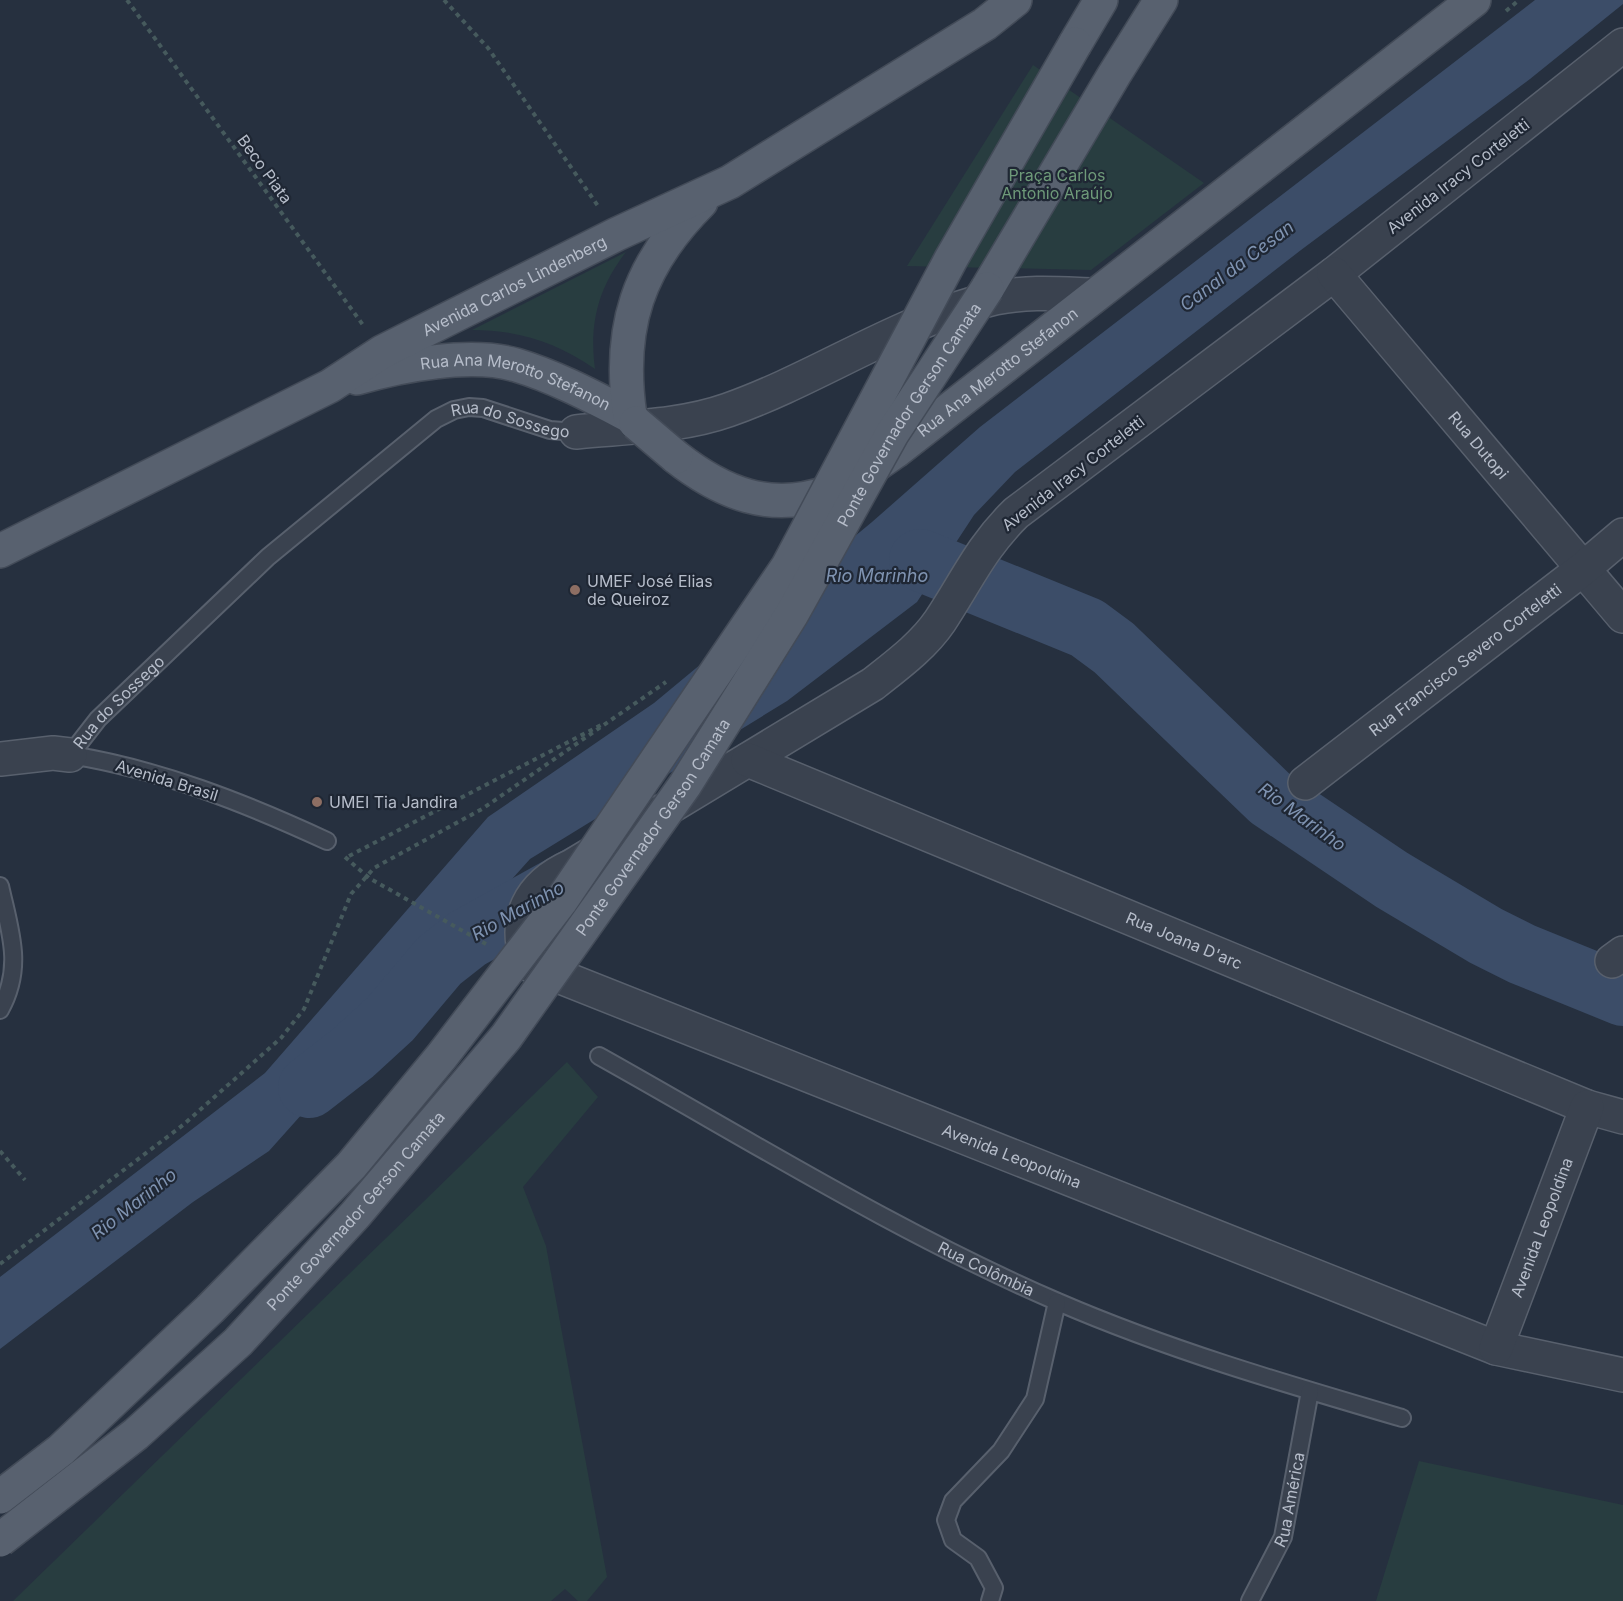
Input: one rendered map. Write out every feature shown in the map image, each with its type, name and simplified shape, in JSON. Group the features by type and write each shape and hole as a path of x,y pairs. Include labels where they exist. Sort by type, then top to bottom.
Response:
{"main road":[{"name":"Avenida Carlos Lindenberg","path":"0,551 330,386 382,352 617,234 730,182 985,24 1016,0"},
{"name":"Ponte Governador Gerson Camata","path":"0,1497 61,1450 210,1309 351,1166 442,1056 561,901 788,566 951,259 1101,0"},
{"name":"Ponte Governador Gerson Camata","path":"0,1540 136,1434 238,1342 355,1215 506,1037 685,785 792,614 892,434 987,289 1161,0"},
{"name":"Rua Ana Merotto Stefanon","path":"330,386 365,375 455,360 514,365 563,382 633,420 676,457 722,489 748,497 785,500 803,499 830,491 896,451 1474,0"},
{"path":"633,420 625,382 625,348 631,315 642,283 658,253 678,225 702,202 730,182"}],"street":[{"name":"Avenida Iracy Corteletti","path":"528,964 522,948 521,930 532,897 543,883 873,684 922,641 944,613 984,547 1016,513 1334,274 1623,45"},
{"name":"Rua Dutopi","path":"1334,274 1623,616"},
{"name":"Rua do Sossego","path":"576,432 688,422 728,410 941,315 996,298 1030,293 1095,295"},
{"name":"Rua Francisco Severo Corteletti","path":"1305,783 1584,568 1623,535"},
{"name":"Avenida Brasil","path":"0,759 53,753 70,755"},
{"name":"Rua Joana D'arc","path":"748,760 1587,1107 1623,1117"},
{"name":"Avenida Leopoldina","path":"528,964 1496,1348 1623,1375"},
{"name":"Avenida Leopoldina","path":"1496,1348 1587,1107"}],"lane":[{"name":"Rua do Sossego","path":"70,755 98,719 268,557 436,419 454,410 470,407 483,408 550,430 576,432"},
{"name":"Avenida Brasil","path":"70,755 139,770 234,801 327,841"},
{"path":"0,886 13,943 15,967 11,990 0,1010"},
{"name":"Rua Colômbia","path":"599,1056 815,1180 919,1236 1057,1302 1156,1339 1310,1391 1402,1419"},
{"path":"990,1601 994,1588 978,1558 953,1540 946,1520 953,1501 1001,1451 1035,1399 1057,1302"},
{"name":"Rua América","path":"1250,1601 1283,1538 1310,1391"}],"path":[{"name":"Beco Piata","path":"128,0 382,352"},
{"path":"444,0 488,48 617,234"},
{"path":"346,858 620,715"},
{"path":"369,878 488,945"},
{"path":"0,1151 25,1179"}],"green space":[{"name":"Praça Carlos Antonio Araújo","path":"1033,65 1204,183 1091,270 907,266"},
{"path":"626,252 608,279 598,307 593,337 595,369 566,352 536,339 505,332 472,330"},
{"path":"567,1062 598,1097 523,1187 546,1246 607,1577 587,1601 578,1601 565,1589 551,1601 13,1601"},
{"path":"1419,1461 1623,1505 1623,1601 1376,1601"}],"water":[{"name":"Rio Marinho","path":"1535,0 1623,0 1623,4 1530,79 1301,250 1015,472 974,515 917,602 787,701 530,859 269,1151 193,1202 0,1349 0,1277 265,1073 488,817 654,703 872,522 980,427"}],"waterway":[{"name":"Rio Marinho","path":"920,560 1087,628 1114,648 1270,798 1392,880 1486,936 1522,954 1623,995"},
{"name":"Rio Marinho","path":"309,1087 354,1052 390,1019 439,961 467,939 582,875"}],"place":[{"name":"UMEF José Elias de Queiroz","path":"575,590"},
{"name":"UMEI Tia Jandira","path":"317,802"}],"water label":[{"name":"Canal da Cesan","path":"1237,266"}]}
